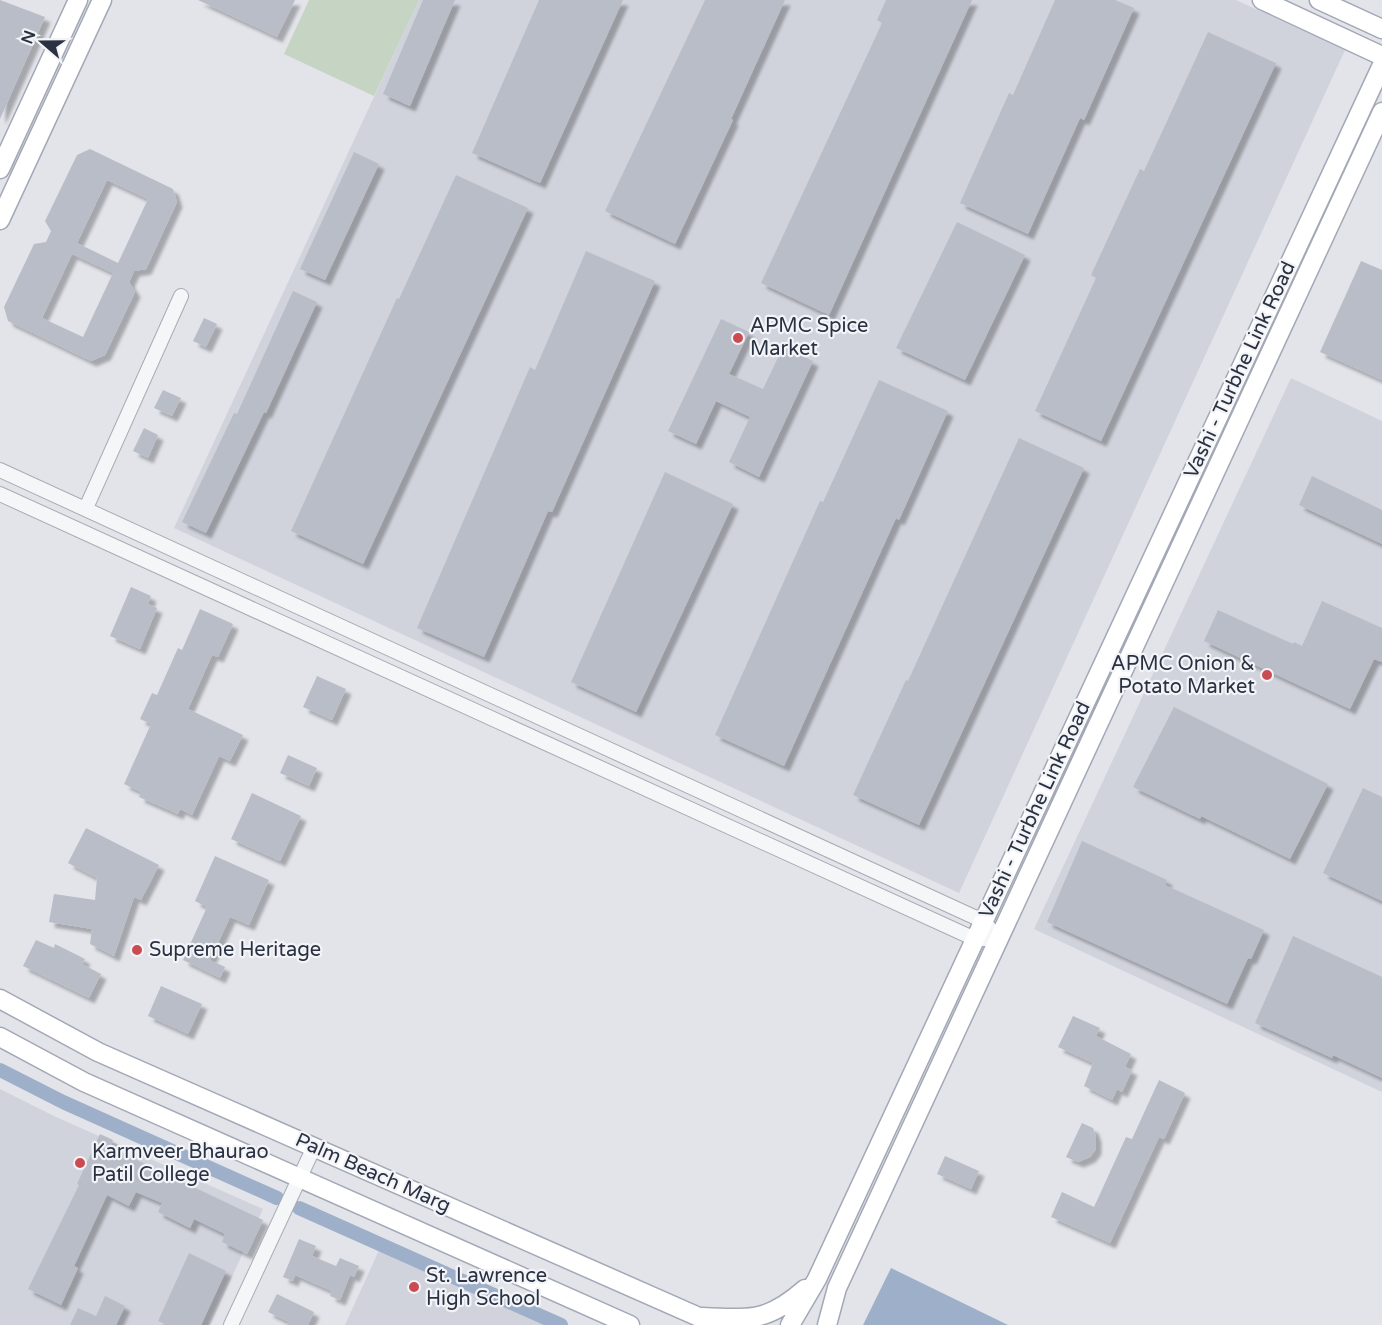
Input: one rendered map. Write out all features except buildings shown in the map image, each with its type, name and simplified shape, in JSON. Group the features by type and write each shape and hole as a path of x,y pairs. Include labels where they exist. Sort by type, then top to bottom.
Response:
{"main road":[{"path":"1262,0 1382,56"},
{"path":"1319,0 1382,29"},
{"path":"0,168 73,2 99,7 0,220"},
{"name":"Vashi - Turbhe Link Road","path":"790,1325 817,1279 1382,64"},
{"name":"Vashi - Turbhe Link Road","path":"827,1325 837,1288 1382,112"},
{"name":"Palm Beach Marg","path":"0,999 98,1052 717,1325"},
{"name":"Palm Beach Marg","path":"0,1036 84,1082 630,1325"},
{"path":"699,1317 761,1317 786,1306 817,1279"},
{"path":"837,1288 841,1325"}],"street":[{"path":"86,508 181,296"},
{"path":"1254,340 1272,349"},
{"path":"0,470 983,921 999,939"},
{"path":"0,494 975,939 999,939"},
{"path":"231,1325 314,1147"}],"shaded area":[{"name":"APMC Spice Market","path":"419,0 1236,0 1345,50 959,893 174,528"},
{"name":"APMC Onion & Potato Market","path":"1291,378 1382,421 1382,1092 1034,929"},
{"name":"Karmveer Bhaurao Patil College","path":"0,1089 56,1117 263,1209 210,1325 0,1325"},
{"name":"St. Lawrence High School","path":"380,1248 549,1325 345,1325"}],"green space":[{"path":"309,0 419,0 374,96 284,54"}],"water":[{"path":"891,1268 1008,1325 863,1325"}],"waterway":[{"path":"0,1070 63,1102 277,1198"},
{"path":"299,1208 561,1325"}],"place":[{"name":"APMC Spice Market","path":"738,338"},
{"name":"APMC Onion & Potato Market","path":"1267,675"},
{"name":"Supreme Heritage","path":"137,950"},
{"name":"Karmveer Bhaurao Patil College","path":"80,1163"},
{"name":"St. Lawrence High School","path":"414,1287"}]}
